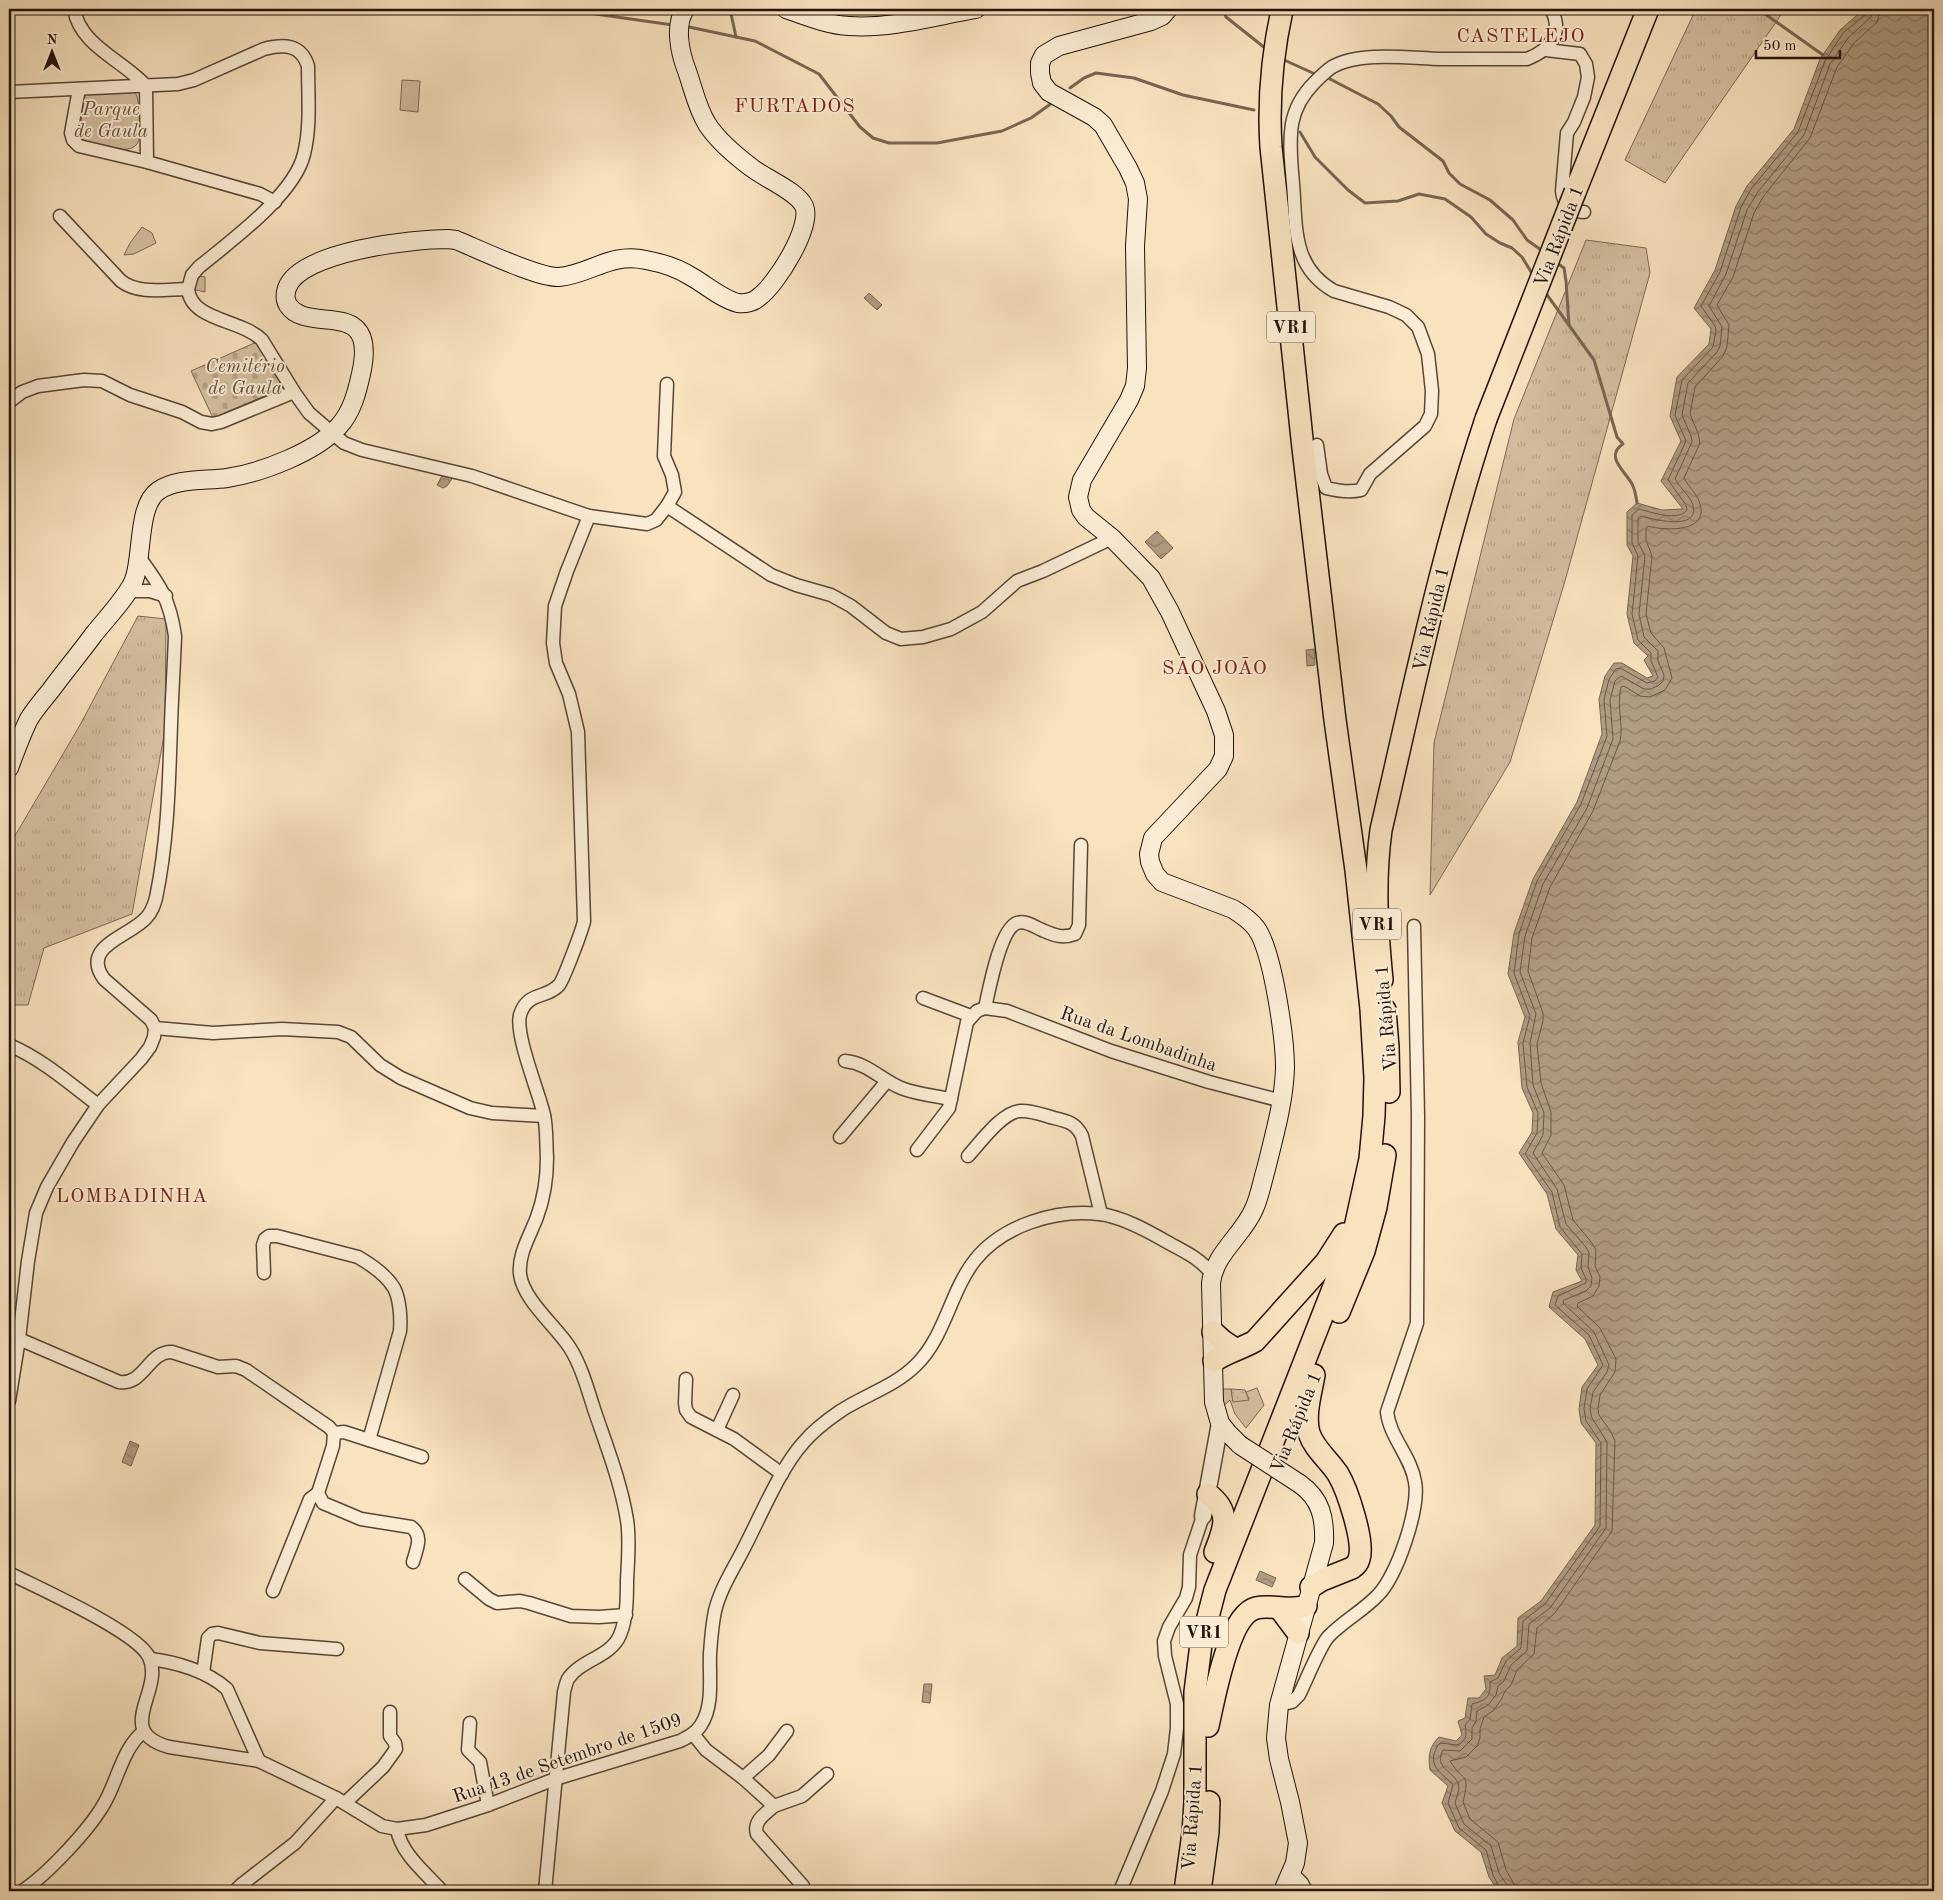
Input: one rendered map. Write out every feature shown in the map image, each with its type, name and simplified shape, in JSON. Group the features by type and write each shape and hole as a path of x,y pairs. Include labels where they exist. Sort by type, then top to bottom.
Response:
{"highway":[{"name":"Via Rápida 1","path":"1200,1891 1208,1832 1209,1701 1214,1653 1227,1597 1238,1564 1364,1251 1376,1208 1384,1156 1390,1078 1376,918 1376,875 1382,830 1423,645 1464,486 1486,420 1648,9"},
{"name":"Via Rápida 1","path":"1185,1891 1193,1833 1195,1802 1195,1692 1201,1644 1215,1590 1354,1232 1370,1159 1374,1116 1375,1078 1371,1009 1356,870 1335,720 1270,131 1271,76 1282,10"},
{"path":"1214,1361 1235,1349 1255,1341 1326,1262 1360,1206"},
{"path":"1213,1332 1235,1349"},
{"path":"1208,1726 1225,1658 1237,1626 1245,1614 1256,1608 1299,1608 1309,1596 1336,1574 1347,1571 1356,1565 1360,1554 1350,1496 1337,1472 1312,1441 1309,1434 1308,1421 1314,1375"},
{"path":"1195,1692 1192,1643 1194,1615 1203,1582 1224,1527 1224,1518 1219,1506 1208,1494"},
{"path":"1203,1516 1213,1515 1224,1518"},
{"path":"1319,1560 1325,1568 1336,1574"},
{"path":"1280,1609 1298,1633"}],"main road":[{"path":"786,9 829,23 869,27 976,9"},
{"path":"1168,9 1162,16 1151,21 1059,46 1044,56 1040,63 1040,73 1042,82 1048,92 1094,117 1103,125 1128,168 1137,191 1134,265 1137,368 1135,386 1129,400 1082,480 1078,497 1079,503 1086,517 1112,538 1151,578 1166,603 1216,712 1224,735 1224,756 1218,769 1158,832 1151,845 1150,862 1155,874 1162,882 1233,909 1256,928 1264,942 1281,1023 1285,1068 1282,1101 1255,1208 1212,1274 1214,1402 1220,1423 1240,1445 1300,1484 1314,1496 1322,1515 1324,1543 1279,1705 1276,1738 1278,1759 1297,1834 1297,1852 1292,1873 1283,1891"},
{"path":"9,768 22,735 36,709 134,581 146,512 155,492 175,483 230,478 269,467 304,452 332,434 346,417 354,402 359,384 364,355 361,336 356,328 348,324 305,316 295,312 288,305 285,296 288,285 302,272 316,263 342,253 379,246 448,239 456,240 550,277 569,275 619,258 634,257 674,268 737,302 753,301 759,298 785,265 796,243 806,221 804,206 799,198 754,170 738,157 707,124 684,64 680,45 680,31 684,11"}],"street":[{"path":"74,9 75,18 82,30 97,47 146,86 147,162"},
{"path":"1318,445 1321,474 1326,488 1339,492 1362,490 1370,474 1425,426 1432,414 1432,392 1428,354 1418,327 1406,315 1397,311 1327,287 1315,277 1305,263 1299,246 1295,222 1290,138 1297,104 1304,92 1332,66 1361,58 1527,59 1546,50 1555,32 1554,15 1551,9"},
{"path":"9,92 178,84 194,80 270,47 289,46 299,51 305,58 308,66 307,135 304,155 297,170 275,202 199,267 189,282 188,288 193,304 202,312 255,333 262,340 309,413 344,443 362,450 472,476 589,516 646,524 656,520 675,492 672,475 664,456 667,384"},
{"path":"1546,50 1580,54 1586,64 1588,77 1584,97 1574,122 1567,133 1562,191 1562,198 1566,206 1584,212"},
{"path":"79,89 71,133 73,140 79,146 147,162 260,194 275,202"},
{"path":"60,216 121,281 130,288 144,290 188,288"},
{"path":"9,402 22,392 38,386 84,380 102,381 130,395 182,412 201,422 212,424 222,422 294,392"},
{"path":"667,506 771,575 796,585 831,595 851,606 886,633 901,639 923,637 951,629 982,612 1017,581 1043,571 1112,538"},
{"path":"545,1891 564,1692 568,1679 578,1669 613,1646 620,1636 626,1614 628,1545 627,1522 622,1494 582,1373 571,1349 522,1286 520,1273 522,1254 538,1216 547,1175 544,1116 520,1032 520,1016 525,1005 534,996 554,989 559,985 583,926 578,732 569,694 556,663 552,643 555,606 589,516"},
{"path":"9,1401 36,1213 51,1179 73,1142 98,1105 141,1059 150,1047 154,1037 155,1028 151,1020 104,979 98,971 96,962 103,948 146,918 154,907 163,864 170,797 175,636 173,619 166,596 139,557"},
{"path":"127,591 150,591 166,596"},
{"path":"917,1150 946,1114 951,1099 966,1022 977,1010 985,1008 995,964 1012,926 1019,922 1026,922 1058,937 1067,937 1075,934 1078,925 1081,845"},
{"path":"1279,1705 1292,1702 1299,1695 1327,1638 1378,1595 1389,1580 1398,1564 1416,1499 1415,1482 1411,1467 1389,1425 1387,1412 1417,1323 1418,1116 1414,926"},
{"path":"923,998 971,1016"},
{"name":"Rua da Lombadinha","path":"985,1008 1007,1011 1110,1051 1200,1079 1282,1101"},
{"path":"155,1028 212,1032 282,1029 338,1032 351,1037 380,1065 401,1078 470,1108 492,1114 544,1116"},
{"path":"9,1045 43,1063 98,1105"},
{"path":"845,1061 851,1061 872,1069 887,1081 902,1088 951,1099"},
{"path":"840,1137 887,1081"},
{"path":"968,1156 1007,1114 1026,1111 1070,1122 1078,1127 1082,1136 1101,1214"},
{"name":"Rua 13 de Setembro de 1509","path":"259,1761 341,1801 382,1826 397,1829 426,1825 488,1805 555,1779 680,1741 693,1734 700,1727 709,1704 710,1654 716,1609 724,1585 782,1474 802,1444 817,1429 841,1411 899,1380 918,1364 935,1339 957,1290 975,1260 996,1240 1020,1227 1044,1218 1072,1213 1101,1214 1130,1223 1156,1236 1196,1258 1212,1274"},
{"path":"264,1273 263,1245 265,1239 270,1236 276,1236 358,1257 368,1263 396,1290 401,1322 400,1331 369,1440"},
{"path":"18,1339 119,1382 127,1383 133,1381 158,1356 166,1352 172,1352 218,1368 239,1366 334,1432 344,1432 422,1457"},
{"path":"686,1379 685,1402 690,1417 734,1439 782,1474"},
{"path":"717,1430 733,1395"},
{"path":"1120,1891 1162,1792 1174,1754 1177,1704 1165,1656 1164,1641 1186,1598 1189,1587 1190,1555 1208,1494 1220,1423"},
{"path":"273,1591 310,1498 318,1493 334,1446 334,1432"},
{"path":"318,1493 323,1503 361,1519 411,1527 416,1531 418,1544 413,1562"},
{"path":"9,1573 130,1637 142,1646 150,1659 150,1682 142,1718 143,1732 148,1739 169,1748 259,1761"},
{"path":"465,1580 488,1599 497,1603 520,1601 571,1616 599,1617 626,1614"},
{"path":"203,1674 208,1638 212,1634 218,1633 260,1643 337,1649"},
{"path":"150,1659 162,1660 203,1674 218,1681 227,1689 259,1761"},
{"path":"235,1891 241,1884 295,1843 341,1801 383,1767 396,1749 395,1743 390,1736 390,1712"},
{"path":"470,1723 468,1750 480,1762 488,1805"},
{"path":"743,1778 769,1755 787,1731"},
{"path":"22,1891 35,1883 87,1828 105,1802 131,1744 143,1732"},
{"path":"693,1734 706,1750 743,1778 774,1806"},
{"path":"803,1886 757,1834 755,1828 757,1822 774,1806 802,1796 827,1774"},
{"path":"397,1829 404,1848 442,1891"},
{"path":"1292,1873 1302,1883 1306,1891"}],"green space":[{"path":"1696,9 1785,9 1665,183 1625,160"},
{"path":"402,80 420,81 418,112 400,110"},
{"name":"Parque de Gaula","path":"133,90 137,97 140,123 137,144 127,149 119,149 94,144 81,139 79,135 85,95 89,92"},
{"path":"142,227 152,233 156,243 134,254 124,255 130,243"},
{"path":"1586,240 1646,248 1650,273 1565,581 1510,762 1430,895 1434,743 1514,419"},
{"path":"199,276 205,277 205,292 192,289 194,282"},
{"name":"Cemitério de Gaula","path":"259,341 285,387 213,418 191,371"},
{"path":"138,616 166,619 165,730 132,914 44,948 28,1005 9,1005 9,846 80,725"},
{"path":"1257,1388 1264,1405 1246,1428 1235,1414 1230,1400 1222,1407 1220,1389 1231,1389 1233,1401 1249,1399 1246,1392"},
{"path":"1231,1389 1245,1390 1249,1400 1233,1402"}],"water":[{"path":"1864,9 1934,9 1934,1891 1498,1891 1489,1877 1481,1852 1455,1831 1442,1803 1448,1786 1430,1770 1430,1752 1433,1744 1439,1737 1456,1741 1462,1735 1458,1721 1465,1718 1468,1698 1479,1698 1486,1689 1484,1676 1495,1675 1502,1658 1517,1646 1518,1618 1541,1601 1595,1525 1596,1443 1581,1423 1579,1409 1582,1387 1598,1365 1585,1339 1549,1307 1553,1292 1582,1281 1576,1270 1578,1255 1556,1229 1547,1194 1519,1153 1532,1132 1533,1113 1522,1088 1518,1042 1525,1017 1508,974 1514,933 1533,879 1577,802 1602,734 1599,699 1605,676 1614,663 1622,663 1647,678 1653,676 1644,660 1648,656 1634,643 1627,614 1633,556 1627,545 1627,512 1637,503 1662,510 1683,509 1661,481 1681,441 1670,416 1677,377 1709,344 1711,329 1694,308 1715,270 1736,206 1747,186 1794,129 1820,59 1840,30"},
{"path":"869,293 882,305 877,310 864,298"},
{"path":"442,476 454,476 447,486 443,488 437,485"},
{"path":"1157,531 1173,548 1161,559 1145,542"},
{"path":"1314,649 1315,665 1307,666 1306,650"},
{"path":"130,1441 139,1445 131,1466 122,1462"},
{"path":"1260,1571 1276,1578 1272,1587 1256,1580"},
{"path":"924,1684 932,1684 930,1703 922,1702"}],"waterway":[{"path":"560,9 673,25"},
{"path":"730,9 736,37"},
{"path":"1223,9 1226,17 1265,48"},
{"path":"1758,9 1823,55"},
{"path":"689,27 755,41 819,74 860,127 873,138 889,143 937,143 1002,131 1031,118 1052,103"},
{"path":"1282,59 1315,74"},
{"path":"1070,88 1084,78 1096,73 1134,78 1183,95 1254,110"},
{"path":"1330,79 1378,104 1391,116 1399,127 1443,161 1449,173 1460,184 1490,200 1513,220 1527,240 1544,252"},
{"path":"1300,132 1315,157 1348,190 1365,203 1398,201 1419,194 1445,199 1471,217 1486,234 1512,248 1522,257 1533,275"},
{"path":"1557,263 1564,268 1569,325"},
{"path":"1545,292 1594,360 1617,437 1623,444 1615,453 1616,459 1633,486 1637,503"}],"district":[{"name":"CASTELEJO","path":"1521,35"},
{"name":"FURTADOS","path":"795,105"},
{"name":"SÃO JOÃO","path":"1215,667"},
{"name":"LOMBADINHA","path":"132,1195"}]}
